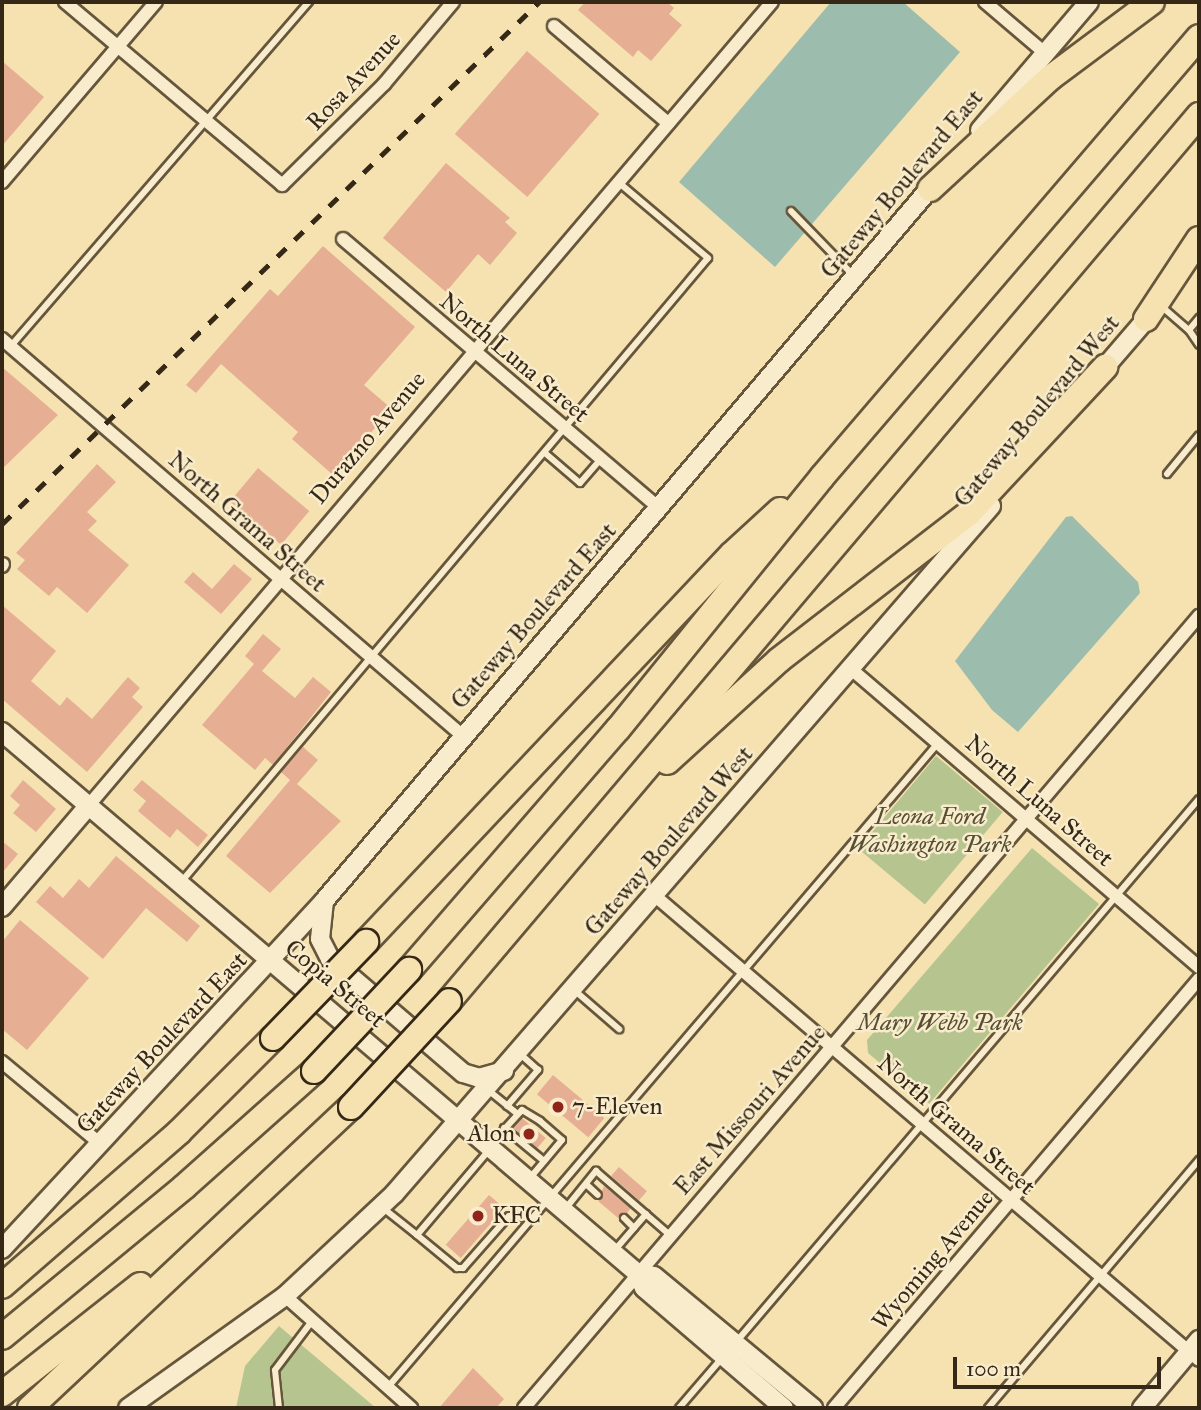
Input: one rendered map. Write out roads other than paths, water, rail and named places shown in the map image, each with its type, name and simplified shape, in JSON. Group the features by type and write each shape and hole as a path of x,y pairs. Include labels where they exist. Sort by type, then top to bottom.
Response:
{"highway":[{"path":"930,189 1050,78 1152,2"},
{"path":"2,1337 184,1187 314,1071 409,970 618,729 822,477 1199,37"},
{"path":"30,1408 351,1107 449,1001 1199,115"},
{"path":"1152,312 1199,239"},
{"path":"569,858 779,660 975,508 1105,368"},
{"path":"2,1286 145,1163 273,1038 732,554 822,477"},
{"path":"2,1394 242,1209"}],"main road":[{"name":"Gateway Boulevard East","path":"2,1249 102,1145 324,901 1089,2"},
{"name":"Gateway Boulevard West","path":"128,1408 285,1296 382,1206 520,1054 1199,256"},
{"name":"Copia Street","path":"2,732 636,1272 654,1276 784,1408"},
{"name":"Durazno Avenue","path":"2,906 89,805"},
{"path":"324,901 320,939 330,959 463,1073 479,1078 504,1072"},
{"name":"Copia Street","path":"729,1350 813,1408"},
{"path":"1142,1408 1196,1351"}],"street":[{"path":"65,2 207,122"},
{"path":"2,182 156,2"},
{"name":"Rosa Avenue","path":"207,122 282,185 384,84 453,2"},
{"name":"Durazno Avenue","path":"89,805 772,2"},
{"path":"985,2 1045,53"},
{"path":"554,26 668,123"},
{"name":"North Luna Street","path":"343,239 659,509"},
{"name":"North Grama Street","path":"6,343 464,737"},
{"name":"East Missouri Avenue","path":"524,1408 636,1272 833,1047 1199,616"},
{"name":"North Luna Street","path":"850,668 1199,967"},
{"name":"North Grama Street","path":"654,895 1101,1276 1196,1351"},
{"name":"Wyoming Avenue","path":"834,1408 1199,979"},
{"path":"3,1067 102,1145"},
{"path":"285,1296 411,1408"}],"lane":[{"path":"6,343 207,122 309,2"},
{"path":"180,883 708,258 618,183"},
{"path":"791,211 855,278"},
{"path":"1152,312 1189,330 1199,345"},
{"path":"1189,330 1199,318"},
{"path":"1167,474 1199,435"},
{"path":"545,453 580,483 601,459"},
{"path":"388,1388 939,742"},
{"path":"679,1408 1199,799"},
{"path":"574,990 619,1029"},
{"path":"507,1106 538,1070 520,1054"},
{"path":"488,1090 516,1113"},
{"path":"417,1236 516,1113 525,1110 562,1140 529,1180"},
{"path":"504,1128 544,1161"},
{"path":"988,1408 1199,1160"},
{"path":"564,1211 596,1171 670,1235"},
{"path":"586,1184 598,1195"},
{"path":"382,1206 457,1268 463,1268 509,1216 531,1218"},
{"path":"613,1252 646,1214"},
{"path":"624,1218 634,1227"},
{"path":"279,1408 275,1370 312,1321"}],"railway":[{"path":"2,524 539,2"}],"place":[{"name":"7-Eleven","path":"558,1107"},
{"name":"Alon","path":"529,1134"},
{"name":"KFC","path":"478,1216"}],"park label":[{"name":"Leona Ford Washington Park","path":"930,831"},
{"name":"Mary Webb Park","path":"940,1023"}]}
